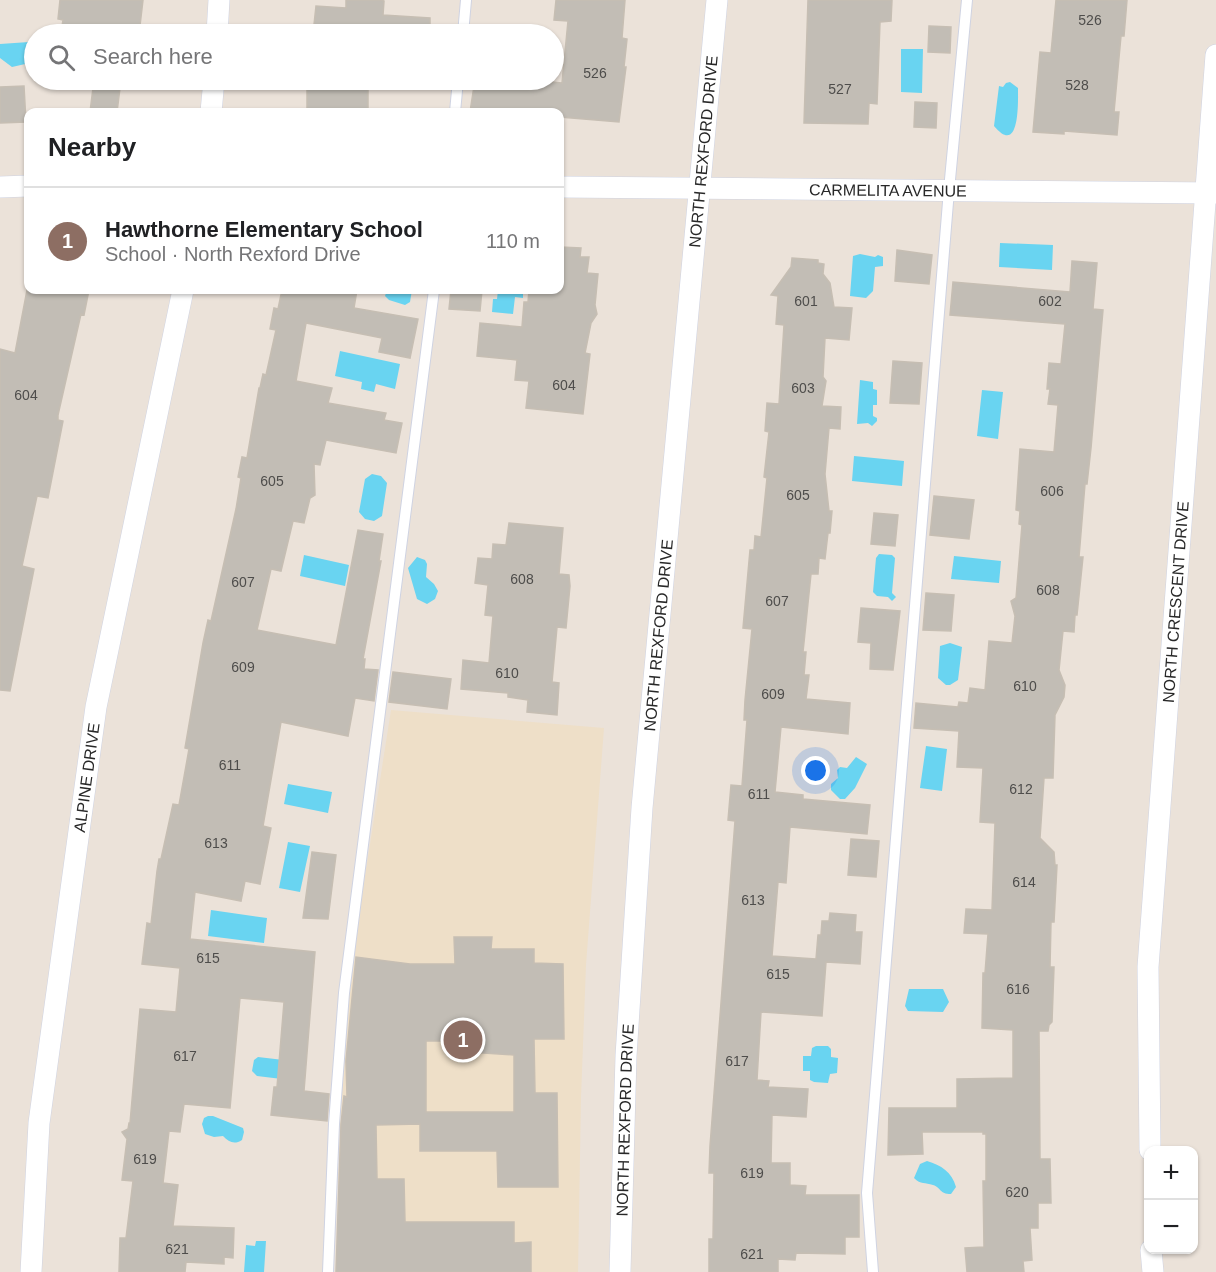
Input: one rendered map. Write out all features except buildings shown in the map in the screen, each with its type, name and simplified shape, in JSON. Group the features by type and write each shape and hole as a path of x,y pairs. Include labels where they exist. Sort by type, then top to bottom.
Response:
{"street":[{"path":"218,24 219,0"},
{"name":"NORTH REXFORD DRIVE","path":"620,1272 626,1056 642,808 717,0"},
{"name":"NORTH CRESCENT DRIVE","path":"1150,1146 1148,967 1211,193 1216,55"},
{"path":"211,108 213,90"},
{"path":"0,187 24,186"},
{"name":"CARMELITA AVENUE","path":"564,187 1211,193"},
{"name":"ALPINE DRIVE","path":"31,1272 39,1123 96,707 182,294"},
{"path":"1151,1254 1153,1272"}],"lane":[{"path":"464,24 466,0"},
{"path":"873,1272 867,1193 949,190 967,0"},
{"path":"455,108 457,90"},
{"path":"328,1272 334,1124 344,993 433,294"}],"shaded area":[{"path":"391,710 604,728 586,965 578,1272 336,1272 341,1089 347,991"}],"water":[{"path":"24,42 24,64 12,67 0,58 0,44"},
{"path":"901,49 923,49 922,93 901,92"},
{"path":"1010,82 1018,88 1018,104 1016,124 1009,135 1002,134 994,126 999,86 1003,87"},
{"path":"1000,243 1053,245 1052,270 999,267"},
{"path":"860,254 883,257 883,266 875,267 873,291 866,298 850,296 853,256"},
{"path":"386,294 411,294 410,302 405,305 389,300"},
{"path":"498,294 523,294 523,298 515,297 513,314 492,312 493,299 497,299"},
{"path":"340,351 400,364 395,389 376,384 374,392 361,389 362,382 335,376"},
{"path":"860,380 873,382 873,389 877,390 877,405 873,405 873,416 877,418 877,421 872,426 868,423 857,424"},
{"path":"982,390 1003,392 998,439 977,436"},
{"path":"854,456 904,461 902,486 852,481"},
{"path":"372,474 381,476 387,483 382,516 374,521 365,519 359,512 365,479"},
{"path":"879,554 892,555 895,558 892,593 896,597 892,601 888,597 877,596 873,592 876,558"},
{"path":"304,555 349,565 345,586 300,576"},
{"path":"954,556 1001,561 999,583 951,579"},
{"path":"417,557 425,560 426,577 438,591 435,599 427,604 417,599 408,568"},
{"path":"950,643 962,647 958,680 946,685 938,678 940,646"},
{"path":"926,746 947,749 942,791 920,788"},
{"path":"856,757 867,764 855,788 845,799 840,799 831,790 831,784 838,778 837,770 840,767 847,768"},
{"path":"288,784 332,792 328,813 284,804"},
{"path":"288,842 310,846 300,892 279,888"},
{"path":"211,910 267,918 264,943 208,936"},
{"path":"909,989 943,989 949,1002 943,1012 908,1011 905,1006"},
{"path":"828,1046 831,1049 831,1057 838,1058 837,1073 830,1074 828,1083 814,1082 810,1080 810,1071 803,1071 803,1056 811,1056 812,1048"},
{"path":"258,1057 292,1061 290,1080 257,1076 252,1071 254,1060"},
{"path":"208,1116 243,1128 242,1140 234,1143 223,1136 214,1137 205,1134 202,1124 204,1118"},
{"path":"927,1161 941,1167 952,1177 956,1187 951,1194 944,1193 936,1186 914,1178 920,1164"},
{"path":"256,1241 266,1241 264,1272 244,1272 246,1245 255,1246"}],"place":[{"name":"Hawthorne Elementary School","path":"463,1040"}]}
